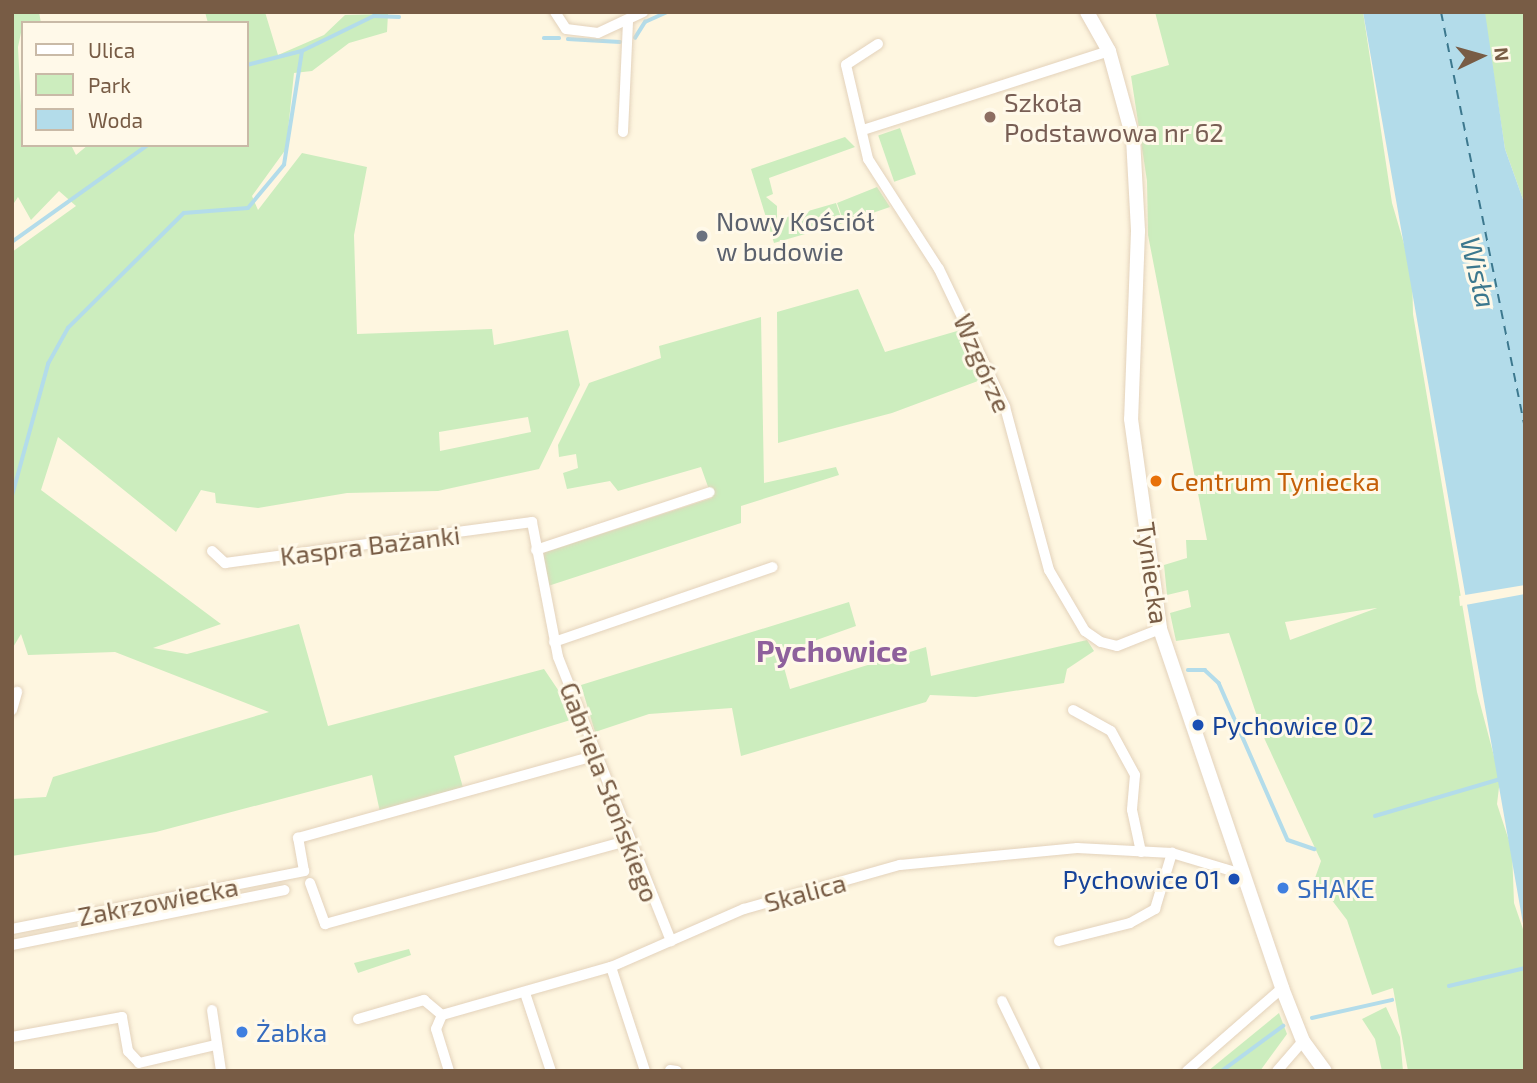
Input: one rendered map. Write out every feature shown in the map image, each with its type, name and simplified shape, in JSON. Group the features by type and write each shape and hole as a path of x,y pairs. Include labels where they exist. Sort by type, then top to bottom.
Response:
{"street":[{"path":"555,12 566,29 598,33 643,12"},
{"name":"Tyniecka","path":"1087,12 1109,51 1128,113 1138,189 1131,419 1160,629 1282,988 1303,1041 1325,1071"},
{"path":"623,132 628,20"},
{"name":"Wzgórze","path":"878,44 846,65 867,152 892,203 939,269 1005,407 1049,570 1066,602 1101,642 1117,646 1160,629"},
{"path":"863,130 1109,51"},
{"path":"536,550 710,492"},
{"name":"Gabriela Słońskiego","path":"532,522 554,642 594,757 671,941"},
{"name":"Kaspra Bażanki","path":"212,551 225,563 532,522"},
{"path":"554,642 773,567"},
{"path":"12,710 17,692"},
{"path":"1073,710 1111,731 1135,775 1132,810 1141,852"},
{"name":"Zakrzowiecka","path":"12,929 304,871 298,838 594,757"},
{"path":"310,883 325,924 627,841"},
{"name":"Skalica","path":"442,1015 611,967 744,909 900,865 1077,848 1172,853 1242,874"},
{"path":"1059,941 1130,923 1155,908 1172,853"},
{"name":"Zakrzowiecka","path":"12,945 284,890"},
{"path":"611,967 645,1071"},
{"path":"1187,1071 1282,988"},
{"path":"525,993 551,1071"},
{"path":"358,1019 424,1000 442,1015 436,1029 449,1071"},
{"path":"1002,1001 1036,1071"},
{"path":"212,1010 220,1071"},
{"path":"12,1037 122,1017 128,1051 139,1063 216,1045"},
{"path":"1277,1071 1303,1041"}],"green space":[{"path":"12,12 39,12 41,21 21,21 18,47 21,147 72,147 76,155 86,147 248,147 248,21 207,21 205,12 265,12 278,55 324,35 345,15 388,14 387,32 349,43 312,71 294,73 286,149 252,196 258,210 302,153 367,167 354,235 357,334 492,329 494,345 568,330 580,385 539,469 438,491 347,493 258,508 216,503 215,493 201,490 176,532 58,437 41,490 221,624 153,648 187,654 299,624 328,726 544,669 577,718 454,756 464,791 380,812 372,775 156,832 12,856 12,799 46,797 53,777 269,712 115,652 28,655 21,634 12,649 12,252 76,206 59,191 31,220 18,197 12,206","holes":["528,417 531,432 440,451 439,432"]},
{"path":"1155,12 1363,12 1392,203 1412,271 1413,314 1477,692 1500,779 1497,804 1512,850 1514,903 1525,935 1525,1071 1408,1071 1393,988 1372,995 1347,920 1315,878 1321,861 1265,740 1229,633 1176,641 1170,613 1191,607 1188,590 1167,595 1164,565 1187,558 1186,540 1207,540 1148,235 1147,181 1131,76 1169,65","holes":["1377,608 1290,640 1285,622"]},
{"path":"1484,12 1525,12 1525,205 1505,149"},
{"path":"900,128 916,174 894,182 878,135"},
{"path":"845,137 855,147 769,178 773,194 766,197 777,206 777,220 836,203 843,223 774,243 751,169"},
{"path":"877,187 890,207 852,220 842,217 837,203"},
{"path":"858,289 885,352 964,329 986,378 892,413 778,443 777,312"},
{"path":"761,317 764,483 836,467 839,475 741,506 741,523 548,586 543,553 712,498 701,467 618,491 610,481 567,489 563,473 578,468 576,454 559,457 558,445 589,383 661,358 659,346"},
{"path":"849,602 856,626 780,653 790,689 926,647 931,676 1087,640 1094,651 1067,669 1064,683 976,697 930,695 926,702 741,756 732,708 649,714 595,732 581,685"},
{"path":"409,949 411,955 358,973 354,963"},
{"path":"1386,1007 1400,1037 1403,1071 1382,1071 1375,1039 1362,1019"},
{"path":"1279,1013 1287,1034 1260,1071 1208,1071"}],"water":[{"name":"Wisła","path":"1363,12 1485,12 1505,149 1525,205 1525,935"}],"pier":[{"path":"1525,585 1525,594 1460,606 1459,596"}],"waterway":[{"path":"635,38 645,22 667,12"},
{"path":"248,65 302,51 374,16 399,17"},
{"path":"544,38 559,38"},
{"path":"568,39 620,42"},
{"path":"12,496 48,364 68,328 184,213 248,208 284,165 302,51"},
{"path":"12,242 145,147"},
{"path":"1188,670 1205,670 1219,683 1288,840 1314,849"},
{"path":"1375,816 1504,778"},
{"path":"1449,986 1525,968"},
{"path":"1312,1018 1392,1000"},
{"path":"1222,1071 1283,1026"}],"ferry route":[{"path":"1441,12 1525,427"}],"place":[{"name":"Szkoła Podstawowa nr 62","path":"990,117"},
{"name":"Nowy Kościół w budowie","path":"702,236"},
{"name":"Centrum Tyniecka","path":"1156,481"},
{"name":"Pychowice 02","path":"1198,725"},
{"name":"Pychowice 01","path":"1234,879"},
{"name":"SHAKE","path":"1283,888"},
{"name":"Żabka","path":"242,1032"}],"district":[{"name":"Pychowice","path":"832,650"}]}
